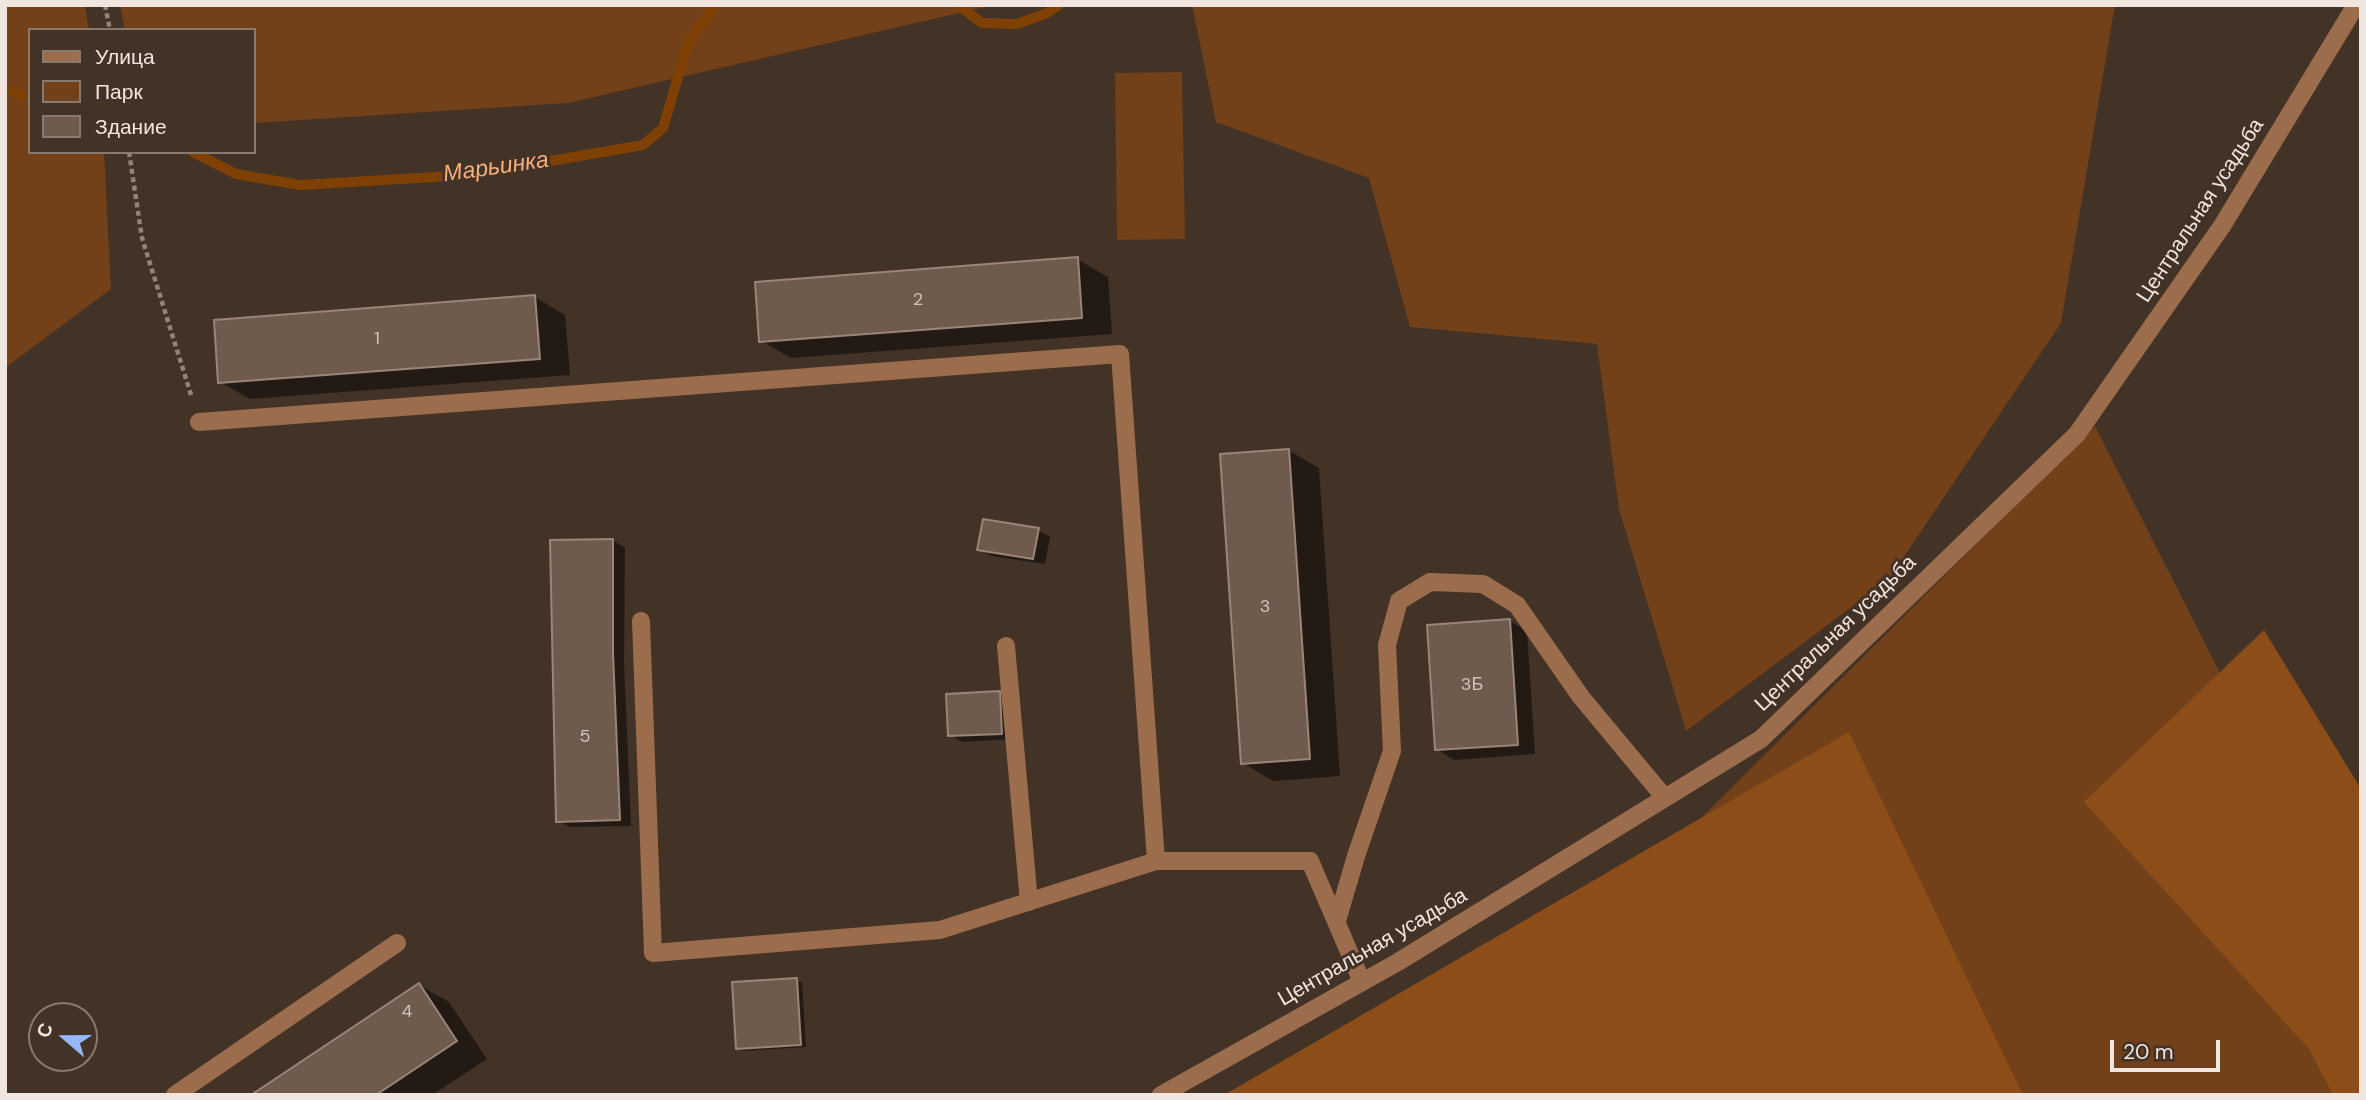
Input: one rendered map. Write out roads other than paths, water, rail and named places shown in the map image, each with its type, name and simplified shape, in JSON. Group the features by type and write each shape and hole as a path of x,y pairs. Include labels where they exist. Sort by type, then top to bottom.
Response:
{"street":[{"name":"Центральная усадьба","path":"1161,1095 1362,982 1761,739 2077,434 2222,226 2356,5"},
{"path":"199,422 1120,354 1156,861"},
{"path":"1337,921 1392,751 1387,645 1399,601 1430,582 1483,584 1517,605 1581,697 1665,798"},
{"path":"641,621 653,953 940,930 1156,861 1310,861 1362,982"},
{"path":"1006,646 1029,902"},
{"path":"175,1095 397,943"}],"waterway":[{"name":"Марьинка","path":"197,154 236,174 300,185 469,175 643,145 663,128 688,43 715,5"},
{"name":"Марьинка","path":"958,5 982,23 1017,24 1047,13 1059,5"},
{"name":"Марьинка","path":"5,90 28,96"}]}
